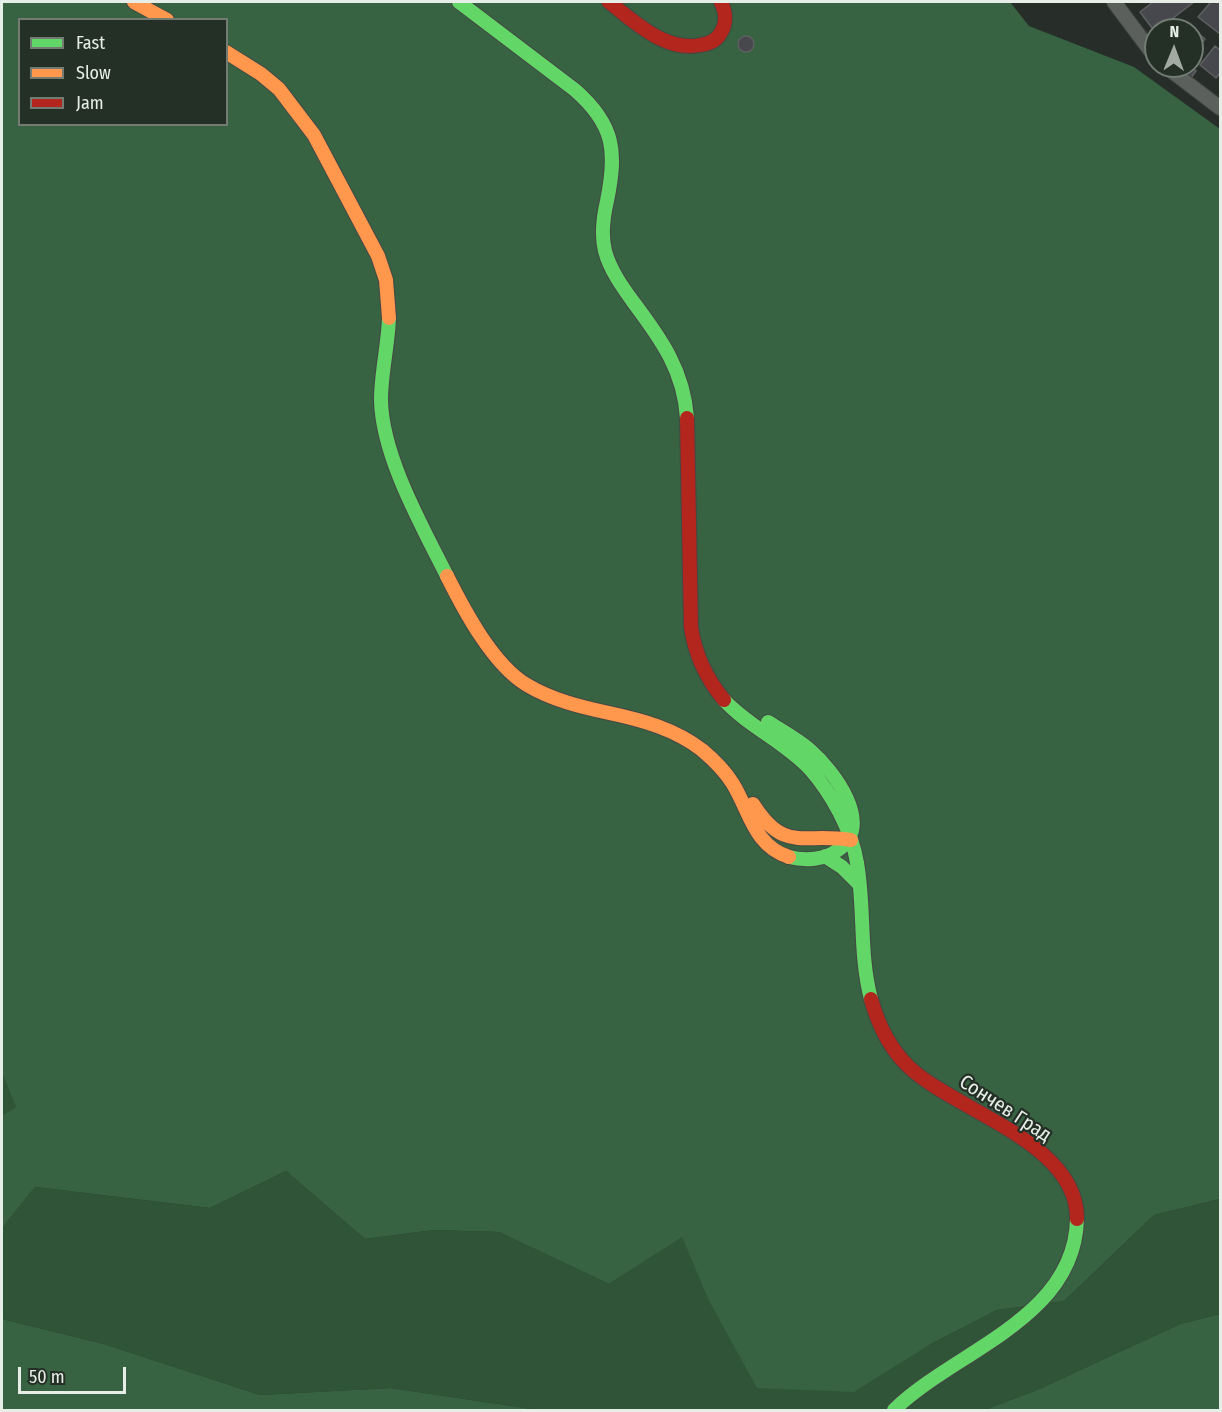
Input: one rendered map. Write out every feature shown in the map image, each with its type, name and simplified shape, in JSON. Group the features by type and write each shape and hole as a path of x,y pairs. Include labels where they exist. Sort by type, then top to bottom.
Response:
{"main road":[{"path":"134,2 163,18"},
{"path":"459,2 584,99 608,131 614,163 601,231 603,245 619,281 667,346 681,376 686,409 691,634 700,661 712,685 742,720 804,763 828,798 851,840"},
{"path":"609,2 658,38 688,47 711,42 719,36 725,17 721,2"},
{"path":"228,53 252,66 279,88 306,121 364,227 386,280 389,312 381,402 392,459 419,520 467,614 506,668 541,692 566,703 657,724 703,750 722,771 766,846 790,858 802,860 825,856 843,848 851,840 854,816 826,766 797,740 741,703 711,666 698,627 690,571"},
{"path":"541,692 638,711 684,727 707,744 729,765 759,816 773,830 787,839 839,837 851,840"},
{"path":"803,839 824,821 828,798"},
{"name":"Сончев Град","path":"851,840 859,861 862,942 871,1005 882,1034 895,1053 940,1090 1033,1147 1054,1166 1068,1186 1075,1209 1076,1237 1071,1258 1051,1291 1028,1316 916,1390 894,1410"},
{"path":"825,856 842,867 859,884"}],"street":[{"path":"1114,2 1144,42"},
{"path":"1181,78 1221,108"}],"green space":[{"path":"2,2 1010,2 1029,26 1134,67 1144,74 1144,78 1149,78 1220,129 1220,1199 1154,1215 1064,1301 997,1310 929,1345 854,1392 757,1388 707,1297 682,1237 609,1284 499,1232 434,1230 365,1239 286,1171 210,1208 35,1187 2,1228 2,1116 16,1107 2,1072"},
{"path":"2,1067 27,1104 2,1118"},
{"path":"286,1171 365,1239 434,1230 499,1232 609,1284 682,1236 707,1297 929,1345 997,1310 1064,1301 1154,1215 1220,1199 1220,1314 1180,1324 1037,1390 984,1410 538,1410 391,1388 260,1395 104,1344 2,1319 2,1228 35,1187 210,1208"},
{"path":"1220,1314 1220,1410 984,1410 1037,1390 1180,1324"},
{"path":"2,1319 104,1344 260,1395 391,1388 538,1410 2,1410"}],"building":[{"path":"1153,2 1194,2 1173,18 1144,18 1140,12"},
{"path":"1211,2 1220,2 1220,34 1204,22 1204,18 1198,17"},
{"path":"746,36 754,44 746,52 738,44"},
{"path":"1215,46 1220,50 1220,73 1216,78 1204,68 1204,60"}],"traffic: fast":[{"path":"459,2 575,90 598,115 610,140 612,154 603,226 605,251 617,278 670,356 681,385 687,418"},
{"path":"389,318 381,390 383,422 388,444 405,490 447,576"},
{"path":"724,700 744,718 800,759 818,779 840,813 857,863 863,948 871,999"},
{"path":"768,722 800,742 820,759 839,784 852,813 853,827 848,839 838,850 815,859 789,857"},
{"path":"825,856 842,867 859,884"},
{"path":"894,1410 919,1389 1007,1330 1034,1308 1056,1283 1071,1253 1077,1219"}],"traffic: slow":[{"path":"134,2 163,18"},
{"path":"228,53 261,74 279,89 314,135 378,256 386,280 389,318"},
{"path":"447,576 491,651 514,676 527,685 557,699 646,722 692,743 711,758 730,779 760,836 777,852 789,857"},
{"path":"753,804 764,820 785,835 796,838 851,840"}],"traffic: jam":[{"path":"609,2 651,34 663,40 687,46 706,44 718,36 725,22 721,2"},
{"path":"687,418 691,627 702,666 724,700"},
{"path":"871,999 885,1036 909,1067 929,1083 1011,1131 1058,1169 1072,1192 1077,1219"}]}
